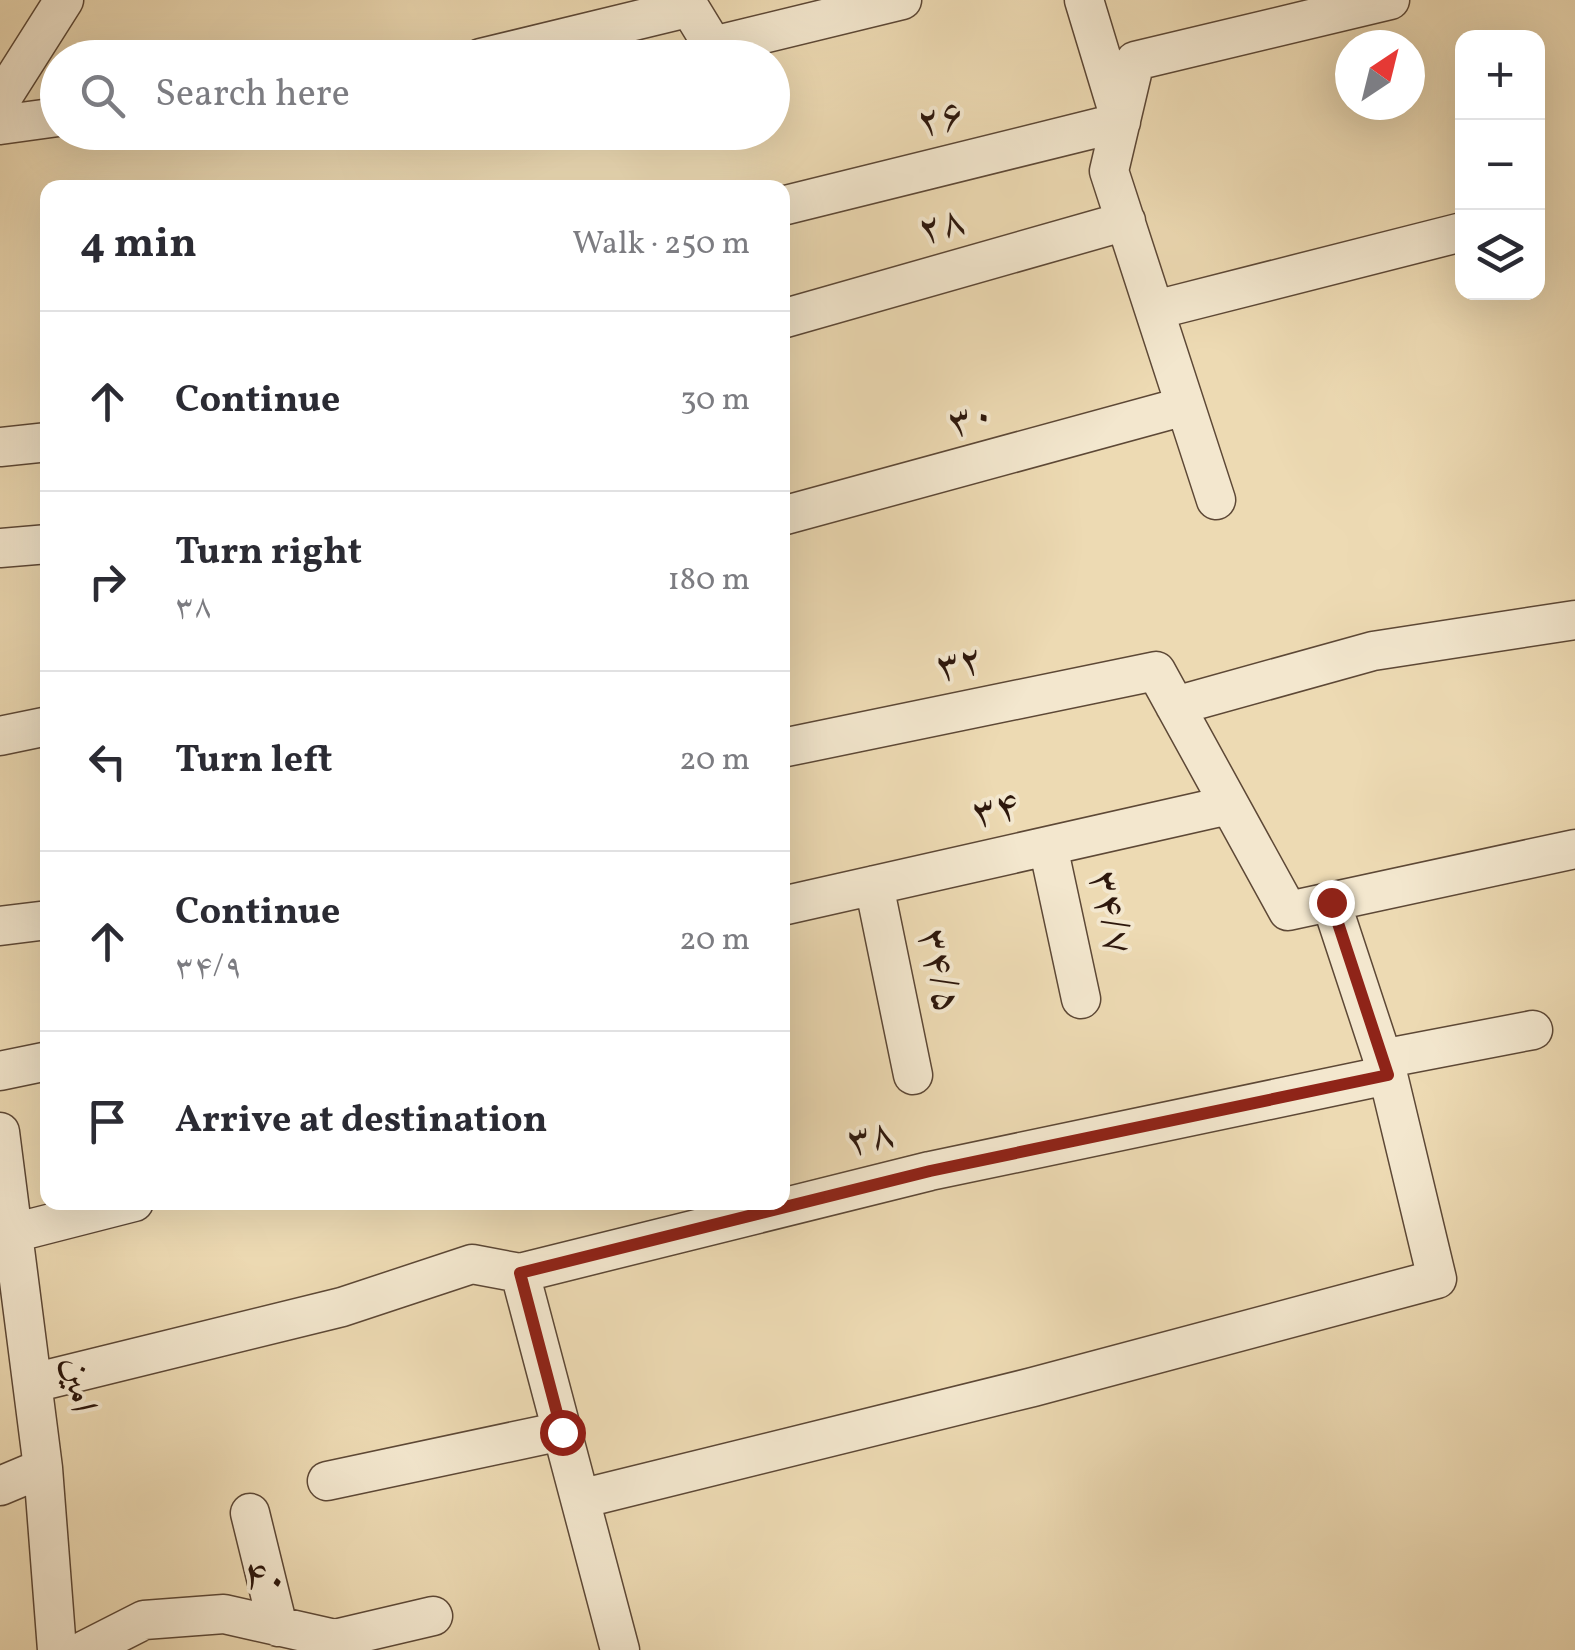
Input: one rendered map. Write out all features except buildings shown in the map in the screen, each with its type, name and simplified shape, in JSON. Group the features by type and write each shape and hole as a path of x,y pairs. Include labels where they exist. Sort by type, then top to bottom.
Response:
{"street":[{"path":"0,101 64,0"},
{"path":"739,40 902,0"},
{"path":"1084,0 1121,122"},
{"path":"1216,500 1109,171 1135,61 1264,15 1390,0"},
{"path":"550,40 686,4 710,40"},
{"path":"0,125 40,119"},
{"name":"۲۶","path":"790,204 1121,122"},
{"name":"۲۸","path":"790,317 1126,221"},
{"path":"1154,310 1455,234"},
{"name":"۳۰","path":"790,514 1185,406"},
{"path":"0,447 40,443"},
{"path":"0,548 40,545"},
{"path":"1575,620 1373,651 1175,706 1288,911 1575,848"},
{"name":"۳۲","path":"790,746 1156,671 1175,706"},
{"path":"0,736 40,728"},
{"name":"۳۴","path":"790,904 1229,805"},
{"name":"۳۴/۷","path":"1048,846 1081,998"},
{"name":"۳۴/۵","path":"874,885 913,1075"},
{"path":"580,1499 1034,1388 1437,1279 1385,1067 1331,902"},
{"path":"0,926 40,921"},
{"name":"۳۸","path":"790,1206 1533,1030"},
{"path":"0,1071 40,1063"},
{"name":"امین","path":"0,1132 44,1468 57,1650"},
{"path":"13,1233 103,1210"},
{"name":"۳۸","path":"33,1383 342,1307 472,1264 520,1273 773,1210"},
{"path":"520,1273 620,1650"},
{"path":"327,1481 562,1432"},
{"path":"0,1486 44,1468"},
{"path":"250,1514 278,1627"},
{"name":"۴۰","path":"85,1650 144,1620 224,1614 335,1639 433,1616"}],"route":[{"path":"562,1432 520,1273 930,1171 1388,1075 1331,902"}]}
